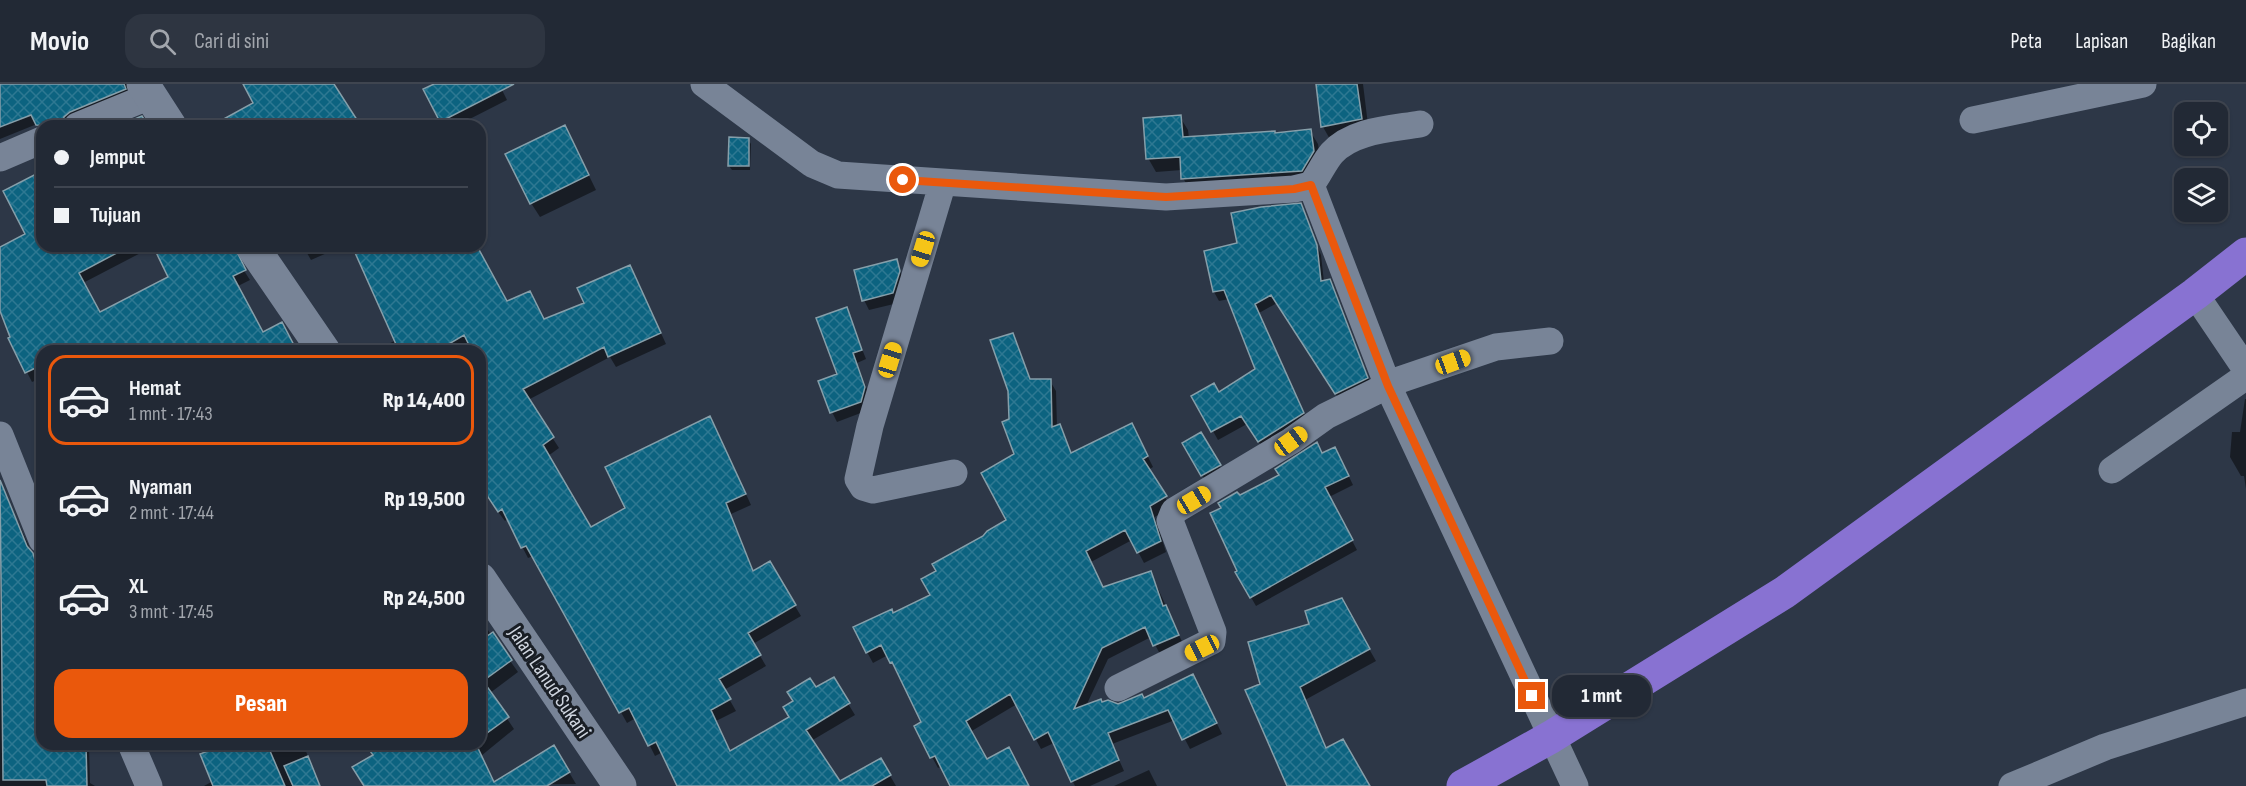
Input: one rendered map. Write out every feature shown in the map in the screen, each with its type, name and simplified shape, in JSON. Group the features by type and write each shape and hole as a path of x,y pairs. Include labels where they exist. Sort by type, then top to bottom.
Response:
{"highway":[{"path":"1463,786 1551,737 1785,592 2195,294 2246,254"}],"street":[{"path":"704,84 812,164 838,175 1166,197 1294,189 1311,185 1330,156 1344,142 1373,132 1420,124"},
{"path":"1973,120 2143,84"},
{"path":"88,120 146,90 166,120"},
{"path":"0,158 36,143"},
{"path":"943,182 870,426 858,479 863,487 873,490 954,473"},
{"path":"1311,185 1388,386 1575,786"},
{"path":"256,252 320,345"},
{"path":"2112,470 2245,377 2245,368 2195,294"},
{"path":"1118,688 1212,641 1213,632 1170,520 1174,511 1291,441 1326,416 1388,386 1496,347 1550,341"},
{"path":"0,435 36,525"},
{"name":"Jalan Lanud Sukani","path":"486,588 620,786"},
{"path":"2012,786 2105,747 2246,702"},
{"path":"134,750 149,786"}],"building":[{"path":"0,84 124,84 126,89 70,112 63,120 36,120 36,125 31,115 0,127"},
{"path":"243,84 334,84 357,120 222,120 253,103"},
{"path":"434,84 514,84 444,120 439,120 423,89"},
{"path":"1316,84 1357,84 1362,119 1321,127"},
{"path":"1181,115 1183,137 1311,129 1314,151 1302,171 1181,179 1180,157 1146,159 1143,118"},
{"path":"142,116 144,120 132,120"},
{"path":"565,125 589,175 530,204 505,154"},
{"path":"729,137 749,138 749,166 728,166"},
{"path":"36,174 36,252 119,252 79,273 100,312 168,277 156,252 237,252 246,270 233,276 263,332 282,322 294,345 36,345 36,368 25,373 8,338 10,337 0,311 0,247 25,234 3,191"},
{"path":"1301,203 1317,245 1321,281 1330,279 1368,378 1335,394 1271,295 1255,304 1304,413 1258,442 1241,416 1211,432 1191,396 1214,383 1219,392 1255,369 1224,290 1213,292 1204,251 1237,243 1231,213"},
{"path":"355,252 480,252 507,301 530,291 544,319 584,303 577,288 630,265 661,333 608,357 604,347 523,389 554,437 543,445 591,527 625,508 605,467 710,416 746,494 726,503 753,571 770,561 796,605 748,633 761,655 719,679 731,699 711,710 730,751 789,717 783,707 793,701 787,692 810,678 816,687 834,677 850,703 806,730 840,781 881,758 891,775 872,786 677,786 656,742 648,746 629,708 619,713 526,546 521,548 502,509 498,512 486,494 486,345 469,345 464,335 447,345 396,345"},
{"path":"897,259 900,271 893,293 862,301 854,270"},
{"path":"847,307 862,350 853,353 865,387 861,402 830,413 818,381 837,374 816,318"},
{"path":"1013,333 1030,379 1051,379 1052,427 1060,424 1071,453 1132,423 1148,456 1143,459 1167,496 1150,506 1161,541 1137,553 1125,530 1086,551 1103,587 1151,571 1163,606 1166,605 1179,635 1153,646 1145,627 1102,648 1074,709 1101,699 1102,702 1108,700 1118,704 1142,694 1144,698 1193,674 1217,723 1182,740 1168,710 1108,733 1119,760 1071,782 1048,732 1034,740 1010,694 966,721 987,759 1009,747 1029,786 950,786 935,756 930,758 914,726 921,722 892,662 890,663 881,645 866,653 853,627 892,609 893,613 930,595 921,579 936,571 932,564 983,536 987,531 1006,520 981,473 1014,454 1002,422 1009,419 1008,391 990,340"},
{"path":"1201,432 1221,465 1201,476 1182,443"},
{"path":"1317,442 1322,453 1335,447 1349,476 1325,487 1353,540 1250,598 1235,572 1237,571 1210,513 1221,508 1218,503 1237,492 1240,495 1279,475 1275,469"},
{"path":"0,480 36,564 36,750 86,750 87,786 47,786 46,780 3,780"},
{"path":"1342,598 1370,649 1300,687 1326,748 1343,739 1370,786 1287,786 1245,690 1260,684 1248,642 1309,624 1305,611"},
{"path":"493,632 512,660 486,679 486,637"},
{"path":"486,685 509,717 486,734"},
{"path":"554,745 570,772 547,786 364,786 352,767 373,755 369,750 479,750 494,782"},
{"path":"270,750 285,786 213,786 200,754 208,751"},
{"path":"308,756 320,786 293,786 284,766"}],"route":[{"path":"903,180 1166,197 1294,189 1311,185 1388,386 1532,696"}]}
